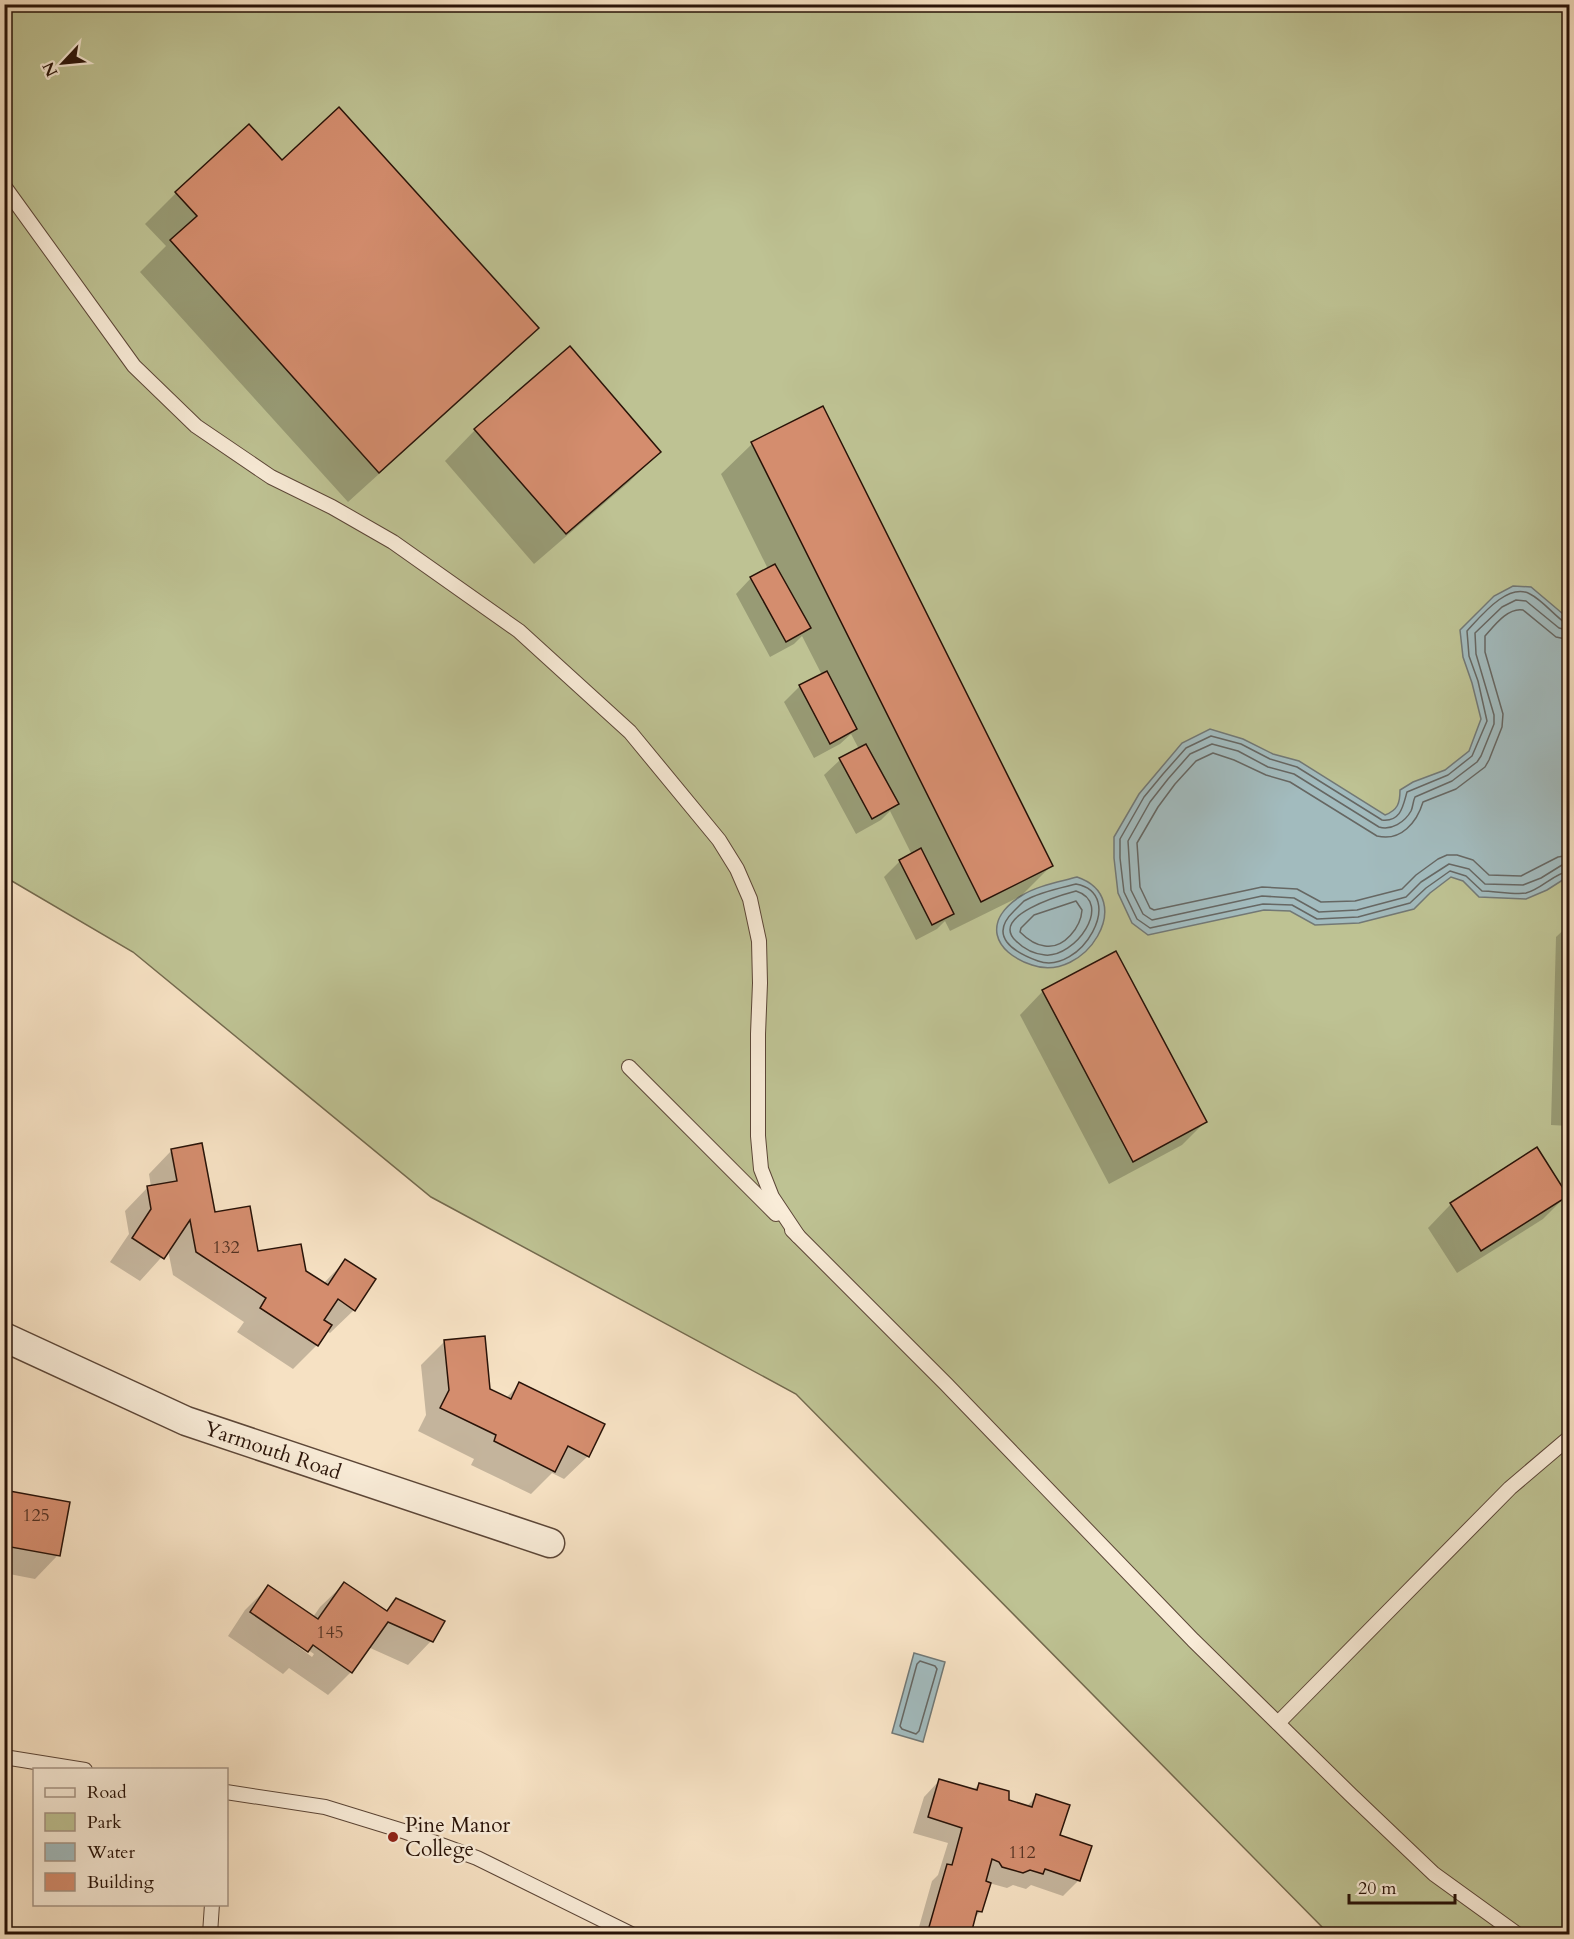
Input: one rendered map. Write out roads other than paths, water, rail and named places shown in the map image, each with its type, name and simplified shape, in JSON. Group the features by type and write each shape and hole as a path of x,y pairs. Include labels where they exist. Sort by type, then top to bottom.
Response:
{"street":[{"name":"Yarmouth Road","path":"4,1337 186,1421 550,1543"}],"lane":[{"path":"4,186 134,366 196,426 271,477 332,507 393,542 519,631 630,732 719,840 737,869 750,899 759,941 758,1125 761,1169 772,1197 798,1236"},
{"path":"629,1067 946,1384 1193,1640 1434,1874 1517,1935"},
{"path":"1278,1723 1510,1488 1569,1437"},
{"path":"4,1757 73,1768"},
{"path":"228,1792 325,1807 414,1834 477,1858 631,1935"},
{"path":"210,1935 212,1906"}],"water":[{"path":"1513,586 1531,587 1569,619 1569,876 1547,890 1526,899 1479,897 1463,881 1451,877 1414,909 1359,923 1315,925 1290,911 1264,910 1148,935 1132,923 1118,893 1114,837 1139,794 1182,743 1210,729 1243,739 1273,754 1299,761 1385,815 1397,806 1400,790 1413,782 1445,770 1469,751 1481,719 1463,657 1460,630 1494,596"},
{"path":"1077,877 1095,888 1104,902 1104,919 1098,936 1086,951 1070,962 1052,968 1032,965 1008,952 997,935 997,925 1009,906 1021,896 1034,890"},
{"path":"914,1653 945,1662 923,1742 892,1733"}],"place":[{"name":"Pine Manor College","path":"393,1837"}]}
